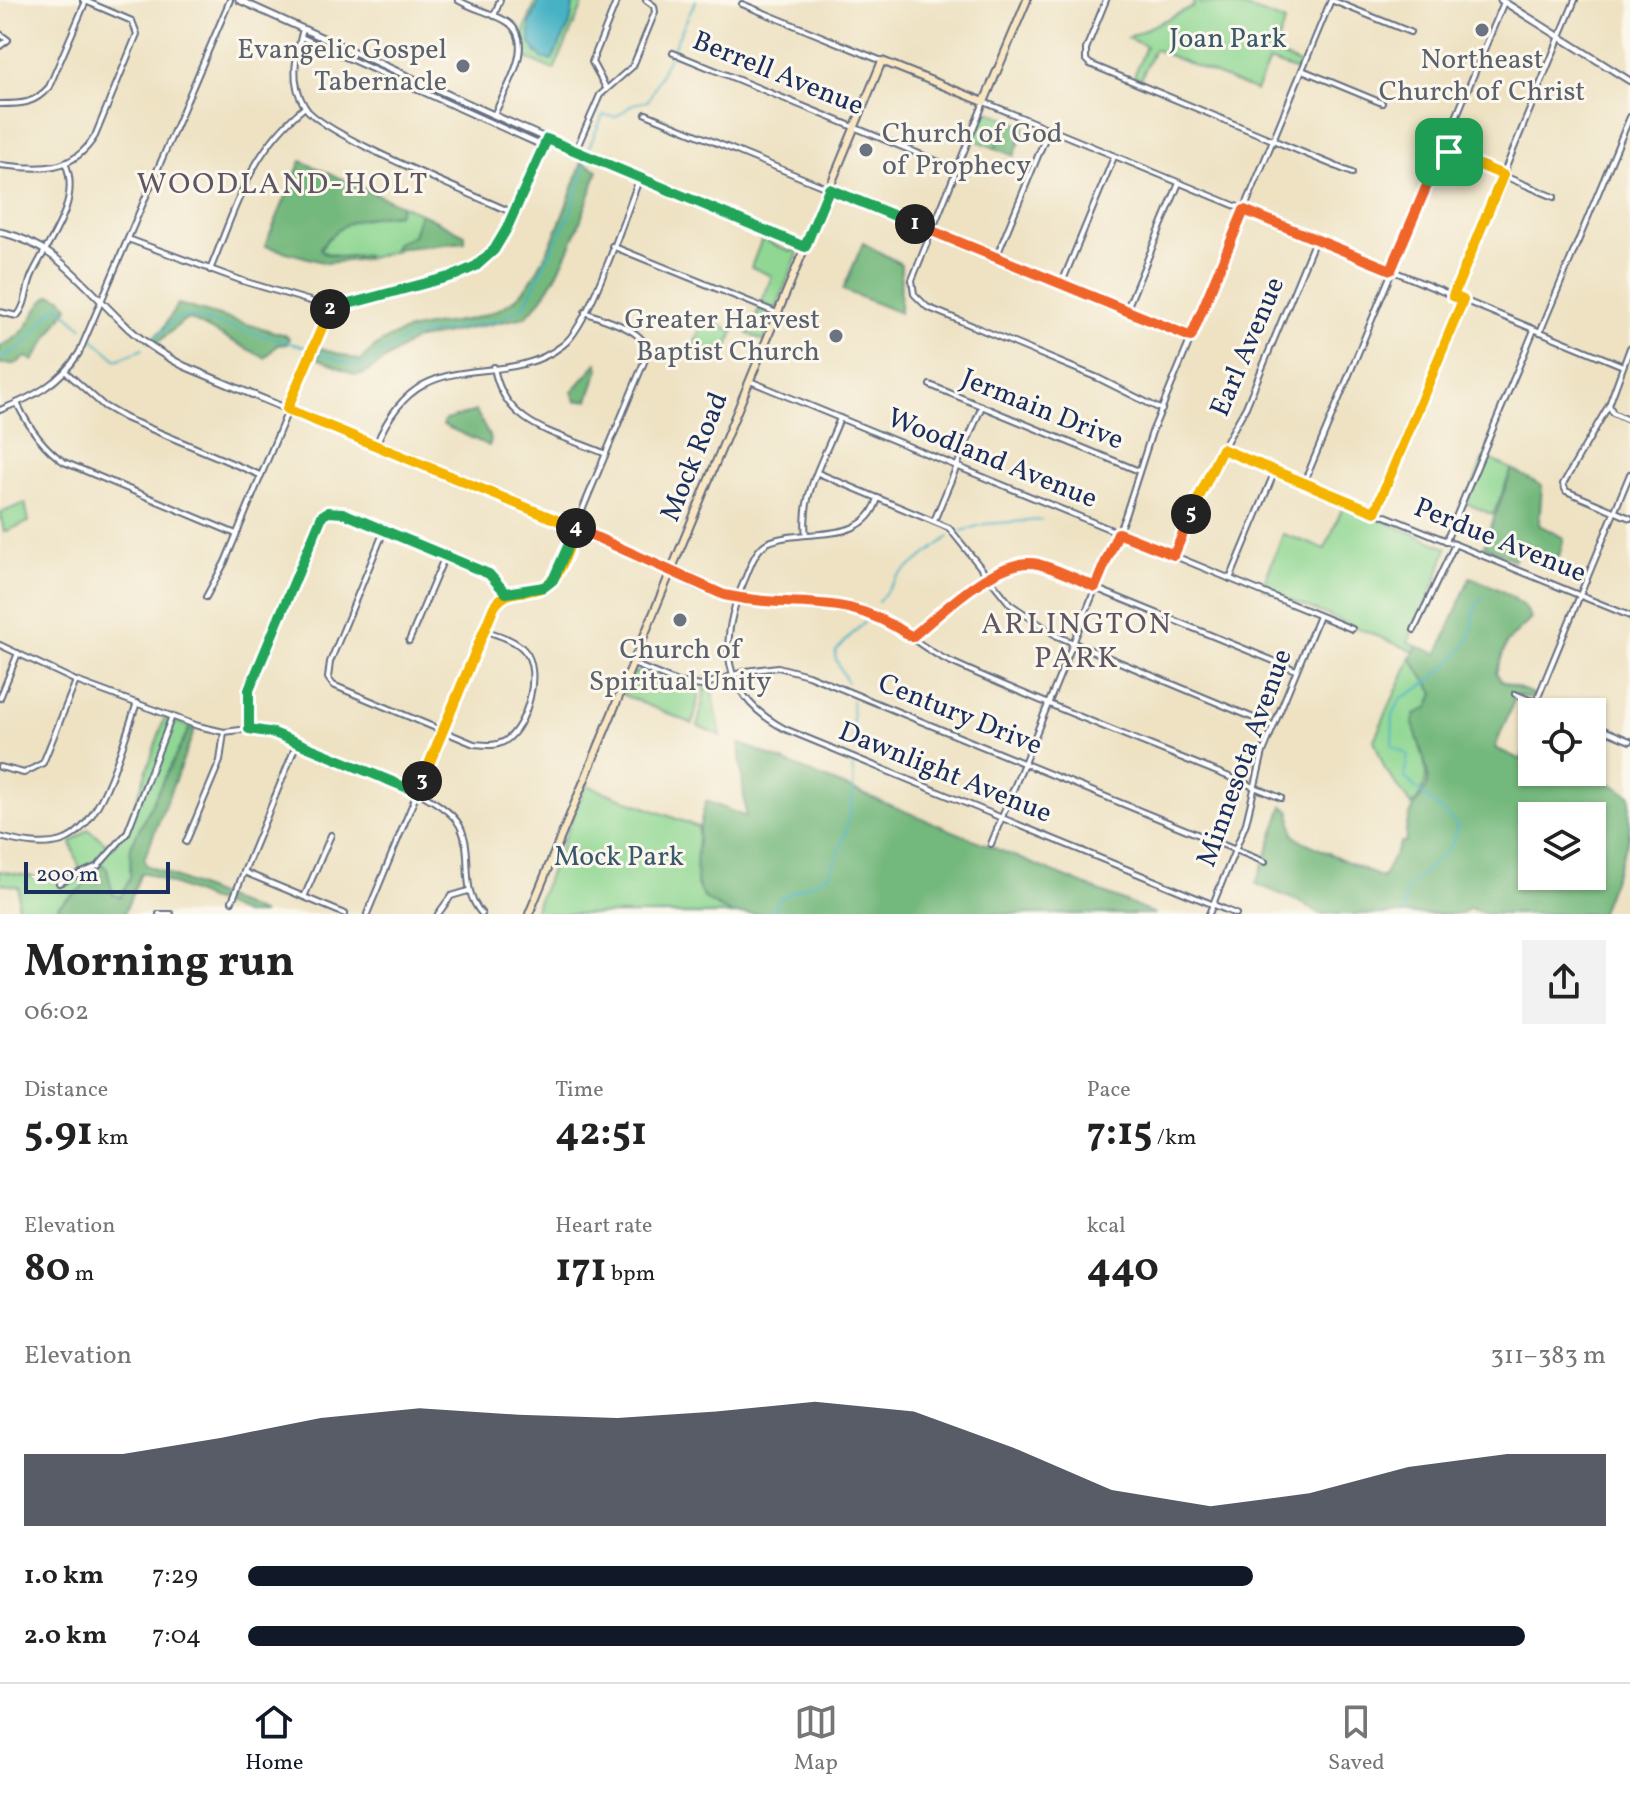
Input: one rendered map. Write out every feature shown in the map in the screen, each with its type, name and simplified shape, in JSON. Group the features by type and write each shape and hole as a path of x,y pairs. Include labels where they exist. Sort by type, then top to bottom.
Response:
{"main road":[{"path":"882,61 984,102 1027,0"},
{"name":"Mock Road","path":"529,914 882,61"}],"street":[{"path":"0,104 24,105 38,99 49,87 84,0 132,21 136,27 135,41 88,148 66,165 47,170 0,165"},
{"path":"0,410 38,393 66,372 102,300 230,0"},
{"path":"239,0 494,115 545,143"},
{"path":"458,0 511,24 521,42 520,54 494,115"},
{"path":"494,16 500,0"},
{"path":"607,88 592,62 617,0"},
{"path":"575,152 598,99 633,66 653,16 654,6 646,0"},
{"path":"1106,0 1086,49 1086,60 1095,67 1352,173"},
{"path":"991,844 1118,533 1191,337 1331,0 1410,32"},
{"path":"1304,483 1503,0 1630,81"},
{"path":"1453,296 1575,0"},
{"path":"742,4 882,61"},
{"path":"303,29 293,67 305,107 329,128 513,213"},
{"path":"0,34 8,40 0,46"},
{"path":"301,37 545,143 575,152 805,247"},
{"name":"Berrell Avenue","path":"673,53 957,169"},
{"path":"1302,70 1382,103"},
{"path":"1162,410 1098,378 927,307 916,299 912,285 984,102 1623,366"},
{"path":"210,270 262,150 305,107"},
{"path":"646,114 1191,337"},
{"path":"1540,332 1630,117"},
{"path":"996,258 1049,129"},
{"path":"128,239 210,270 331,307 442,279 476,266 494,250 545,143"},
{"path":"1442,150 1554,197"},
{"path":"1061,285 1114,157"},
{"path":"0,312 17,316 23,307 30,278 71,192 66,165"},
{"path":"376,445 387,421 406,398 429,382 452,373 535,361 565,344 585,312 639,180"},
{"path":"1126,311 1179,183"},
{"path":"0,232 24,237 46,250 79,275 140,338 168,358 737,597 820,601 856,607 888,621 937,655 1281,798"},
{"name":"Earl Avenue","path":"1174,555 1222,449 1246,407 1315,240"},
{"path":"612,246 777,313"},
{"path":"1375,512 1463,300"},
{"path":"206,597 236,534 331,307"},
{"path":"367,914 494,607 506,593 544,587 553,580 648,349 639,335 585,312"},
{"path":"1446,541 1534,330"},
{"path":"1630,348 1609,405 1565,480 1566,491 1630,518"},
{"path":"494,367 505,402 520,417 606,454"},
{"path":"66,372 104,406 125,418 260,475"},
{"name":"Woodland Avenue","path":"750,381 1352,629"},
{"name":"Jermain Drive","path":"930,385 1139,471"},
{"path":"17,403 28,425 51,454 64,462 236,534"},
{"path":"1609,405 1613,413 1630,421"},
{"path":"934,521 982,406"},
{"path":"806,535 805,515 840,418"},
{"name":"Perdue Avenue","path":"1222,449 1630,616"},
{"path":"1230,579 1275,471"},
{"path":"818,473 949,528 1010,604 1035,624 1073,643 1273,726"},
{"path":"1538,698 1630,474"},
{"name":"Dawnlight Avenue","path":"878,498 863,523 852,529 764,545 755,556 737,597 726,643 735,677 747,701 764,718 1236,914"},
{"path":"249,729 249,690 318,522 328,512 343,513 489,574 506,593"},
{"path":"384,531 330,662 328,678 341,690 442,731 490,746 505,741 516,729 532,691 533,666 525,650 484,629"},
{"path":"1414,630 1455,544"},
{"path":"409,641 445,556"},
{"path":"912,637 988,578 1017,563 1036,564 1296,670"},
{"name":"Minnesota Avenue","path":"1209,914 1235,850 1273,726 1319,616"},
{"path":"0,645 76,681 172,716 224,732 249,729 274,733 417,792 444,807 459,825 465,840 468,891 482,914"},
{"path":"0,698 18,653"},
{"name":"Century Drive","path":"633,664 677,682 701,686 778,667 808,675 1265,862"},
{"path":"0,767 24,773 43,763 76,681"},
{"path":"1515,694 1526,698"},
{"path":"0,837 25,843 60,842 83,829 100,803 137,703"},
{"path":"59,883 98,866 127,833 172,716"},
{"path":"1606,731 1630,741"},
{"path":"186,842 220,761 224,732"},
{"path":"232,901 297,743"},
{"path":"304,897 331,835"},
{"path":"244,872 345,914"},
{"path":"438,914 451,896 468,891"},
{"path":"159,914 169,913"}],"green space":[{"path":"536,0 540,0 530,23 535,53 552,60 570,24 574,0 585,0 554,70 526,58 524,32"},
{"name":"Joan Park","path":"1193,0 1200,0 1201,4 1244,7 1285,22 1273,53 1300,64 1297,71 1269,61 1256,91 1154,49 1141,79 1134,76 1146,46 1127,38 1194,6"},
{"path":"988,111 1007,119 995,148 973,139"},
{"path":"1007,119 1026,127 1014,156 995,148"},
{"path":"301,161 401,205 398,214 363,218 346,225 320,248 323,253 341,257 366,255 365,259 326,263 265,246"},
{"path":"582,162 598,170 586,207 560,269 538,304 525,317 414,340 364,374 356,375 317,358 321,348 360,361 379,344 398,334 476,318 496,311 515,299 536,273 545,255"},
{"path":"401,205 420,213 413,236 397,243 393,249 396,251 365,259 365,255 341,257 320,251 334,232 343,226 363,218 398,214"},
{"path":"420,213 465,235 465,242 393,249 397,243 413,236"},
{"path":"762,239 791,252 796,249 798,253 776,309 761,303 772,276 751,267"},
{"path":"863,243 901,264 900,313 843,290"},
{"path":"51,295 62,298 68,307 33,361 27,357 15,364 0,364 0,346 20,334"},
{"path":"178,304 285,335 289,338 287,344 277,345 265,358 190,319 183,321 155,345 149,341 162,330"},
{"path":"759,309 773,317 764,341 748,334"},
{"path":"704,319 734,331 723,358 694,345"},
{"path":"597,363 599,368 588,400 576,401 572,392"},
{"path":"476,411 491,440 489,446 443,425 445,420"},
{"path":"1484,457 1512,469 1493,515 1466,503"},
{"path":"1512,469 1542,486 1539,525 1564,538 1559,556 1553,559 1525,543 1514,560 1484,546"},
{"path":"25,503 29,522 4,532 0,513"},
{"path":"1344,504 1447,548 1436,581 1408,642 1417,646 1415,652 1262,588 1283,534 1325,549"},
{"path":"1470,577 1505,593 1527,611 1531,619 1507,642 1496,673 1501,681 1535,695 1535,698 1516,695 1495,748 1518,759 1518,786 1606,786 1606,781 1630,795 1629,838 1600,914 1486,914 1469,908 1462,914 1320,914 1256,884 1283,806 1290,811 1294,835 1298,839 1382,878 1401,842 1406,842 1408,819 1427,785 1426,765 1413,723 1415,715 1429,707 1434,693 1411,658 1417,646 1438,654"},
{"path":"1411,658 1434,693 1429,708 1416,715 1426,773 1425,783 1412,806 1385,769 1374,740"},
{"path":"645,672 682,687 700,688 693,724 623,695 632,673"},
{"path":"711,687 721,736 698,726 705,688"},
{"path":"165,717 190,727 131,846 130,878 121,897 113,895 107,869 94,868 82,888 58,906 65,914 17,914 19,887 0,883 0,871 52,880 80,870 71,843 88,829 112,848 128,825"},
{"path":"190,727 195,729 144,859 146,865 263,914 244,914 141,873 124,914 65,914 58,906 82,888 94,868 102,864 107,869 113,895 121,897 130,878 131,846"},
{"path":"739,743 1155,914 732,914 705,898 700,891 696,866 706,801 746,817"},
{"name":"Mock Park","path":"586,785 698,827 697,885 703,897 732,914 533,914"}],"water":[{"path":"540,0 574,0 570,24 552,60 543,59 530,44 530,23"}],"waterway":[{"path":"587,152 603,115 616,117 633,104 648,101 696,0"},
{"path":"320,353 356,366 364,365 408,337 497,321 524,306 571,211 586,162"},
{"path":"0,358 23,346 57,305 83,328"},
{"path":"151,342 177,318 189,316 305,347"},
{"path":"93,339 117,360 143,349"},
{"path":"962,531 985,524 1041,520"},
{"path":"878,602 899,575 949,537"},
{"path":"1404,914 1406,890 1452,845 1457,825 1404,777 1408,755 1392,746 1393,715 1401,698 1430,680 1461,651 1471,633 1481,597"},
{"path":"847,682 835,657 836,651 865,621"},
{"path":"852,700 854,749"},
{"path":"772,914 780,898 829,875 848,821 853,792 852,764"}],"place":[{"name":"Northeast Church of Christ","path":"1482,30"},
{"name":"Evangelic Gospel Tabernacle","path":"463,66"},
{"name":"Church of God of Prophecy","path":"866,150"},
{"name":"Greater Harvest Baptist Church","path":"836,336"},
{"name":"Church of Spiritual Unity","path":"680,620"}],"district":[{"name":"WOODLAND-HOLT","path":"283,185"},
{"name":"ARLINGTON PARK","path":"1077,642"}],"route":[{"path":"1449,152 1442,150 1391,270 1244,210 1191,337 829,189 805,247 547,139 506,230 494,250 476,266 428,283 331,307 287,409 576,528 559,570 544,587 524,591 506,593 499,599 417,792 274,733 249,729 249,690 318,522 328,512 343,513 489,574 497,578 506,593 544,587 553,580 559,570 576,528 666,566 677,575 724,595 749,600 820,601 856,607 888,621 912,637 998,570 1017,563 1036,564 1095,587 1118,533 1174,555 1206,478 1222,449 1375,512 1463,300 1453,296 1503,175 1449,152"}]}
